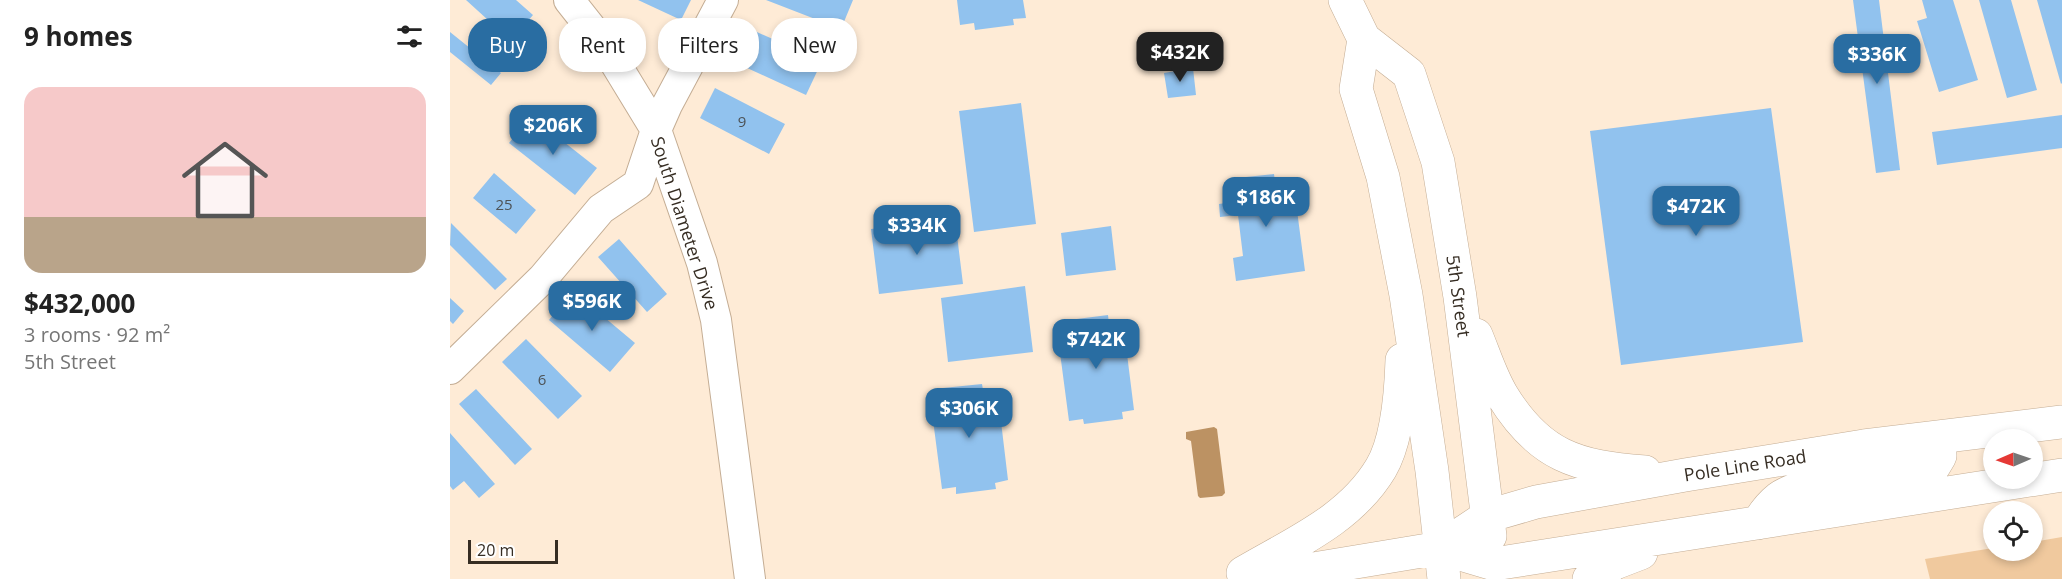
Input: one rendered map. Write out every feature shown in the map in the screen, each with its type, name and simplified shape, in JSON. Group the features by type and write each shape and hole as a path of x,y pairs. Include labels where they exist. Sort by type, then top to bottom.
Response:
{"main road":[{"name":"5th Street","path":"1345,0 1364,39 1409,74 1438,162 1460,297 1495,572"},
{"path":"1364,39 1356,89 1383,177 1406,295 1432,471 1442,563"},
{"path":"1233,579 1339,516 1358,498 1382,466 1394,431 1401,397 1406,295"},
{"path":"1460,297 1501,393 1520,421 1545,446 1583,464 1612,469 1685,475"},
{"name":"Pole Line Road","path":"1442,563 1488,516 1536,502 1685,475 1939,437 2062,422"},
{"path":"1758,523 1766,510 1780,497 1808,485 1934,466 1940,456 1939,437"},
{"name":"Pole Line Road","path":"1253,579 1442,563 1495,572 1697,533 2062,475"},
{"path":"1589,579 1615,563 1697,533"}],"street":[{"name":"South Diameter Drive","path":"569,0 603,43 656,130 702,263 716,320 750,579"},
{"path":"450,369 543,279 601,209 638,184 667,105 723,0"}],"shaded area":[{"path":"1214,427 1217,429 1225,493 1222,496 1200,498 1191,441 1186,439 1186,432"},
{"path":"2062,537 2062,579 1930,579 1925,559 1983,550 1983,561 2043,561 2043,540"}],"building":[{"path":"466,0 516,0 533,15 530,18 486,18"},
{"path":"638,0 691,0 682,18 677,18"},
{"path":"766,0 853,0 846,18 813,18"},
{"path":"957,0 1023,0 1026,18 1013,19 1014,25 975,30 974,23 960,25"},
{"path":"1853,0 1879,0 1900,170 1876,173"},
{"path":"1922,0 1953,0 1978,80 1939,92 1917,21 1927,18"},
{"path":"1979,0 2011,0 2037,90 2007,98"},
{"path":"2037,0 2062,0 2061,84"},
{"path":"450,32 468,46 468,66 450,52"},
{"path":"759,33 771,38 771,72 817,72 806,95 756,72 759,72"},
{"path":"1193,68 1196,95 1168,98 1164,73"},
{"path":"475,72 501,73 491,85"},
{"path":"715,88 785,124 769,154 700,118"},
{"path":"1021,103 1036,224 974,232 959,111"},
{"path":"1771,108 1803,342 1621,365 1590,131"},
{"path":"2062,115 2062,148 1937,165 1932,132"},
{"path":"531,116 597,168 575,195 509,143"},
{"path":"494,173 536,210 516,234 473,198"},
{"path":"1274,174 1275,182 1293,180 1305,271 1236,281 1233,258 1243,256 1238,215 1220,217 1219,204 1232,202 1230,186 1247,184 1246,177"},
{"path":"955,219 963,284 879,294 871,229"},
{"path":"451,223 507,279 495,290 450,245"},
{"path":"1111,226 1116,270 1066,276 1061,233"},
{"path":"619,239 667,294 647,312 598,257"},
{"path":"1025,286 1033,352 948,362 941,298"},
{"path":"573,291 635,343 610,372 549,320"},
{"path":"450,298 464,311 453,324 450,321"},
{"path":"1108,315 1109,324 1123,322 1134,410 1122,412 1123,419 1084,424 1083,419 1069,421 1057,330 1070,329 1069,320"},
{"path":"526,339 582,396 558,419 502,362"},
{"path":"982,384 983,390 997,388 1008,480 995,483 996,489 956,494 956,487 942,489 930,397 944,395 943,388"},
{"path":"476,389 532,449 515,465 459,404"},
{"path":"450,433 495,484 479,498 464,481 453,490 450,486"}]}
